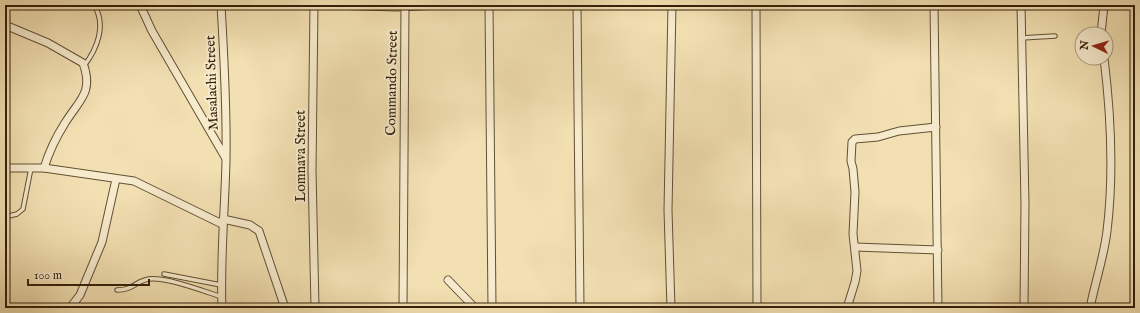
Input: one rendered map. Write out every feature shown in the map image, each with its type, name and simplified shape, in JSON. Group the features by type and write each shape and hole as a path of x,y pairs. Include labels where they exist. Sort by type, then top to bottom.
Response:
{"street":[{"path":"140,5 152,31 226,159"},
{"name":"Masalachi Street","path":"221,5 225,75 226,159 221,285 222,308"},
{"name":"Lomnava Street","path":"314,5 312,170 315,308"},
{"path":"330,5 440,5"},
{"path":"489,5 492,308"},
{"path":"578,5 580,308"},
{"path":"671,308 668,210 672,5"},
{"path":"756,5 756,308"},
{"path":"934,5 938,308"},
{"path":"1021,5 1025,248 1024,308"},
{"path":"1103,26 1104,5"},
{"name":"Commando Street","path":"403,308 405,6"},
{"path":"5,25 48,43 83,63 88,76 82,101 62,127 49,152 44,168"},
{"path":"1090,308 1106,237 1111,191 1108,88 1105,66"},
{"path":"847,308 855,282 857,263 853,230 855,192 851,161 853,140 878,137 900,130 936,127"},
{"path":"5,168 44,168 128,180 140,183 223,221 250,225 259,231 285,308"},
{"path":"70,308 85,285 102,242 116,179"},
{"path":"855,247 938,250"},
{"path":"448,280 475,308"}],"lane":[{"path":"84,66 93,54 99,39 99,17 94,5"},
{"path":"1021,38 1055,36"},
{"path":"5,217 17,214 23,209 31,168"},
{"path":"164,274 221,285"},
{"path":"117,290 129,289 142,281 161,279 222,297"}]}
